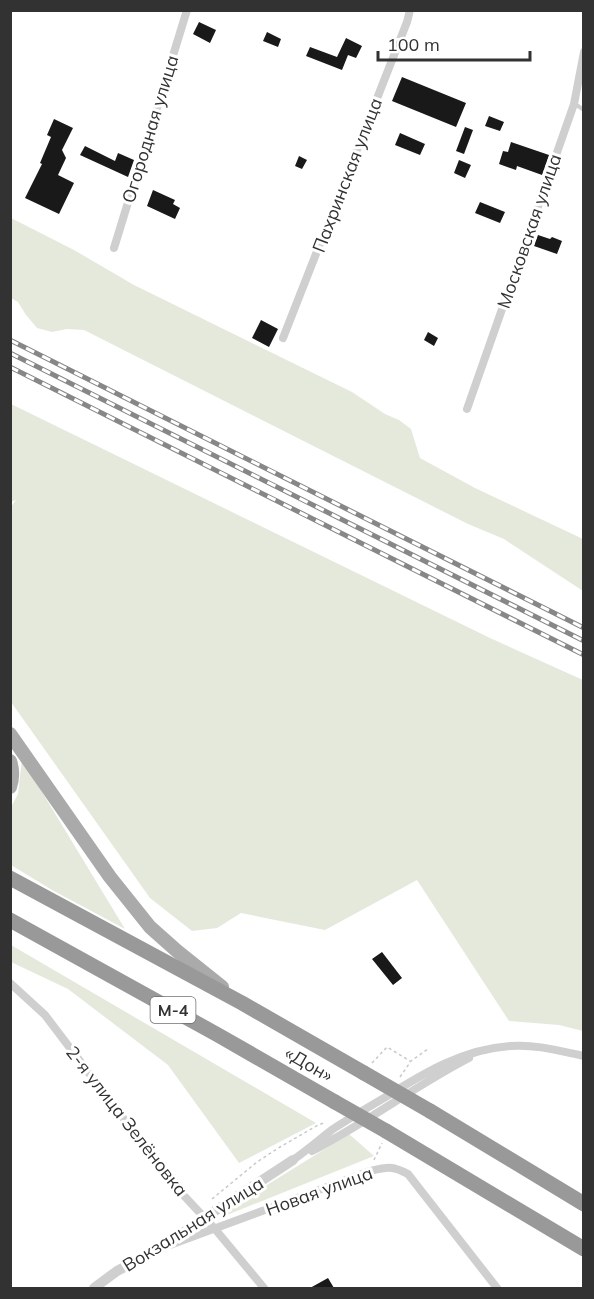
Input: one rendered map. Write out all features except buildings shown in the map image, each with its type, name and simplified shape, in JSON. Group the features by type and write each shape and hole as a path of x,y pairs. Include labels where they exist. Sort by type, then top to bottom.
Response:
{"highway":[{"name":"«Дон»","path":"10,878 242,1003 430,1111 584,1204"},
{"name":"«Дон»","path":"10,920 386,1131 584,1249"}],"main road":[{"path":"10,734 110,877 150,927 242,1003"},
{"path":"10,760 12,769 10,787"}],"street":[{"name":"Огородная улица","path":"114,248 187,10"},
{"name":"Пахринская улица","path":"283,339 410,10"},
{"name":"Московская улица","path":"467,409 574,104 584,52"},
{"name":"2-я улица Зелёновка","path":"10,983 45,1015 174,1185 215,1229 264,1288"},
{"path":"293,1160 332,1130 425,1072 450,1060 491,1048 511,1046 530,1046 584,1056"},
{"name":"Вокзальная улица","path":"94,1288 117,1272 161,1248 201,1214 293,1160"},
{"name":"Новая улица","path":"161,1248 370,1171 387,1167 399,1169 408,1174 497,1288"}],"lane":[{"path":"574,104 584,110"}],"path":[{"path":"364,1073 387,1047 411,1061"},
{"path":"393,1081 401,1076 411,1061 428,1049"},
{"path":"201,1214 257,1162 326,1122"},
{"path":"370,1171 386,1131"}],"shaded area":[{"path":"11,218 74,250 134,285 352,392 411,429 420,458 475,488 583,539 583,591 504,539 468,524 84,330 67,329 52,332 37,328 18,302 11,298"},
{"path":"11,404 490,638 583,680 583,1031 559,1025 509,1021 417,880 325,930 241,913 217,928 192,931 150,898 11,702 10,508 16,500 11,502"},
{"path":"22,759 125,929 11,865 10,809 18,794"},
{"path":"11,945 316,1123 239,1163 168,1065 68,989 11,962"},
{"path":"349,1134 374,1156 227,1215 225,1211"}],"railway":[{"path":"10,340 584,628"},
{"path":"10,353 584,641"},
{"path":"10,367 584,655"}]}
